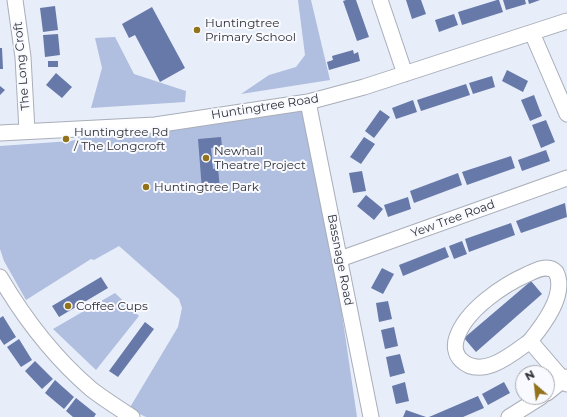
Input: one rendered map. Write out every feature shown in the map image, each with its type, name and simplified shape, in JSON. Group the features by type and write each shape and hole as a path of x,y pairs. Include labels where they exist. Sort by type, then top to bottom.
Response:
{"street":[{"name":"The Long Croft","path":"15,0 23,57 27,132"},
{"path":"380,0 404,74"},
{"name":"Huntingtree Road","path":"0,133 155,124 308,102 364,87 567,21"},
{"path":"532,33 567,114"},
{"name":"Bassnage Road","path":"308,102 371,417"},
{"name":"Yew Tree Road","path":"340,259 567,178"},
{"path":"545,268 554,270 560,276 563,286 562,299 556,310 530,341 497,362 478,368 469,366 462,360 458,356 455,347 456,338 462,327 492,296 504,286 534,270 545,268"},
{"path":"0,276 40,335 61,359 91,388 132,417"},
{"path":"530,341 566,380 555,388"},
{"path":"509,417 528,405"}],"shaded area":[{"path":"298,0 311,0 330,80 241,94 269,75 296,67 305,55"},
{"path":"115,37 134,74 186,91 185,102 91,108 102,68 95,38"},
{"path":"303,106 334,259 357,417 146,417 129,409 178,327 182,308 179,299 119,246 94,260 91,259 26,300 4,261 0,249 0,146 71,141 105,132"},
{"path":"115,293 139,316 96,370 53,329"}],"building":[{"path":"356,0 369,37 357,41 343,1"},
{"path":"406,0 421,0 426,14 412,19"},
{"path":"499,0 503,12 462,25 458,12"},
{"path":"503,0 525,0 526,4 506,10"},
{"path":"528,0 540,0 529,4"},
{"path":"55,6 58,30 43,32 40,8"},
{"path":"152,7 185,68 160,82 135,35 129,38 122,24"},
{"path":"454,14 458,25 439,32 435,20"},
{"path":"58,34 60,55 45,57 43,35"},
{"path":"0,48 2,48 3,69 0,69"},
{"path":"353,50 354,54 358,52 360,61 329,70 327,62 333,60 332,56"},
{"path":"48,61 58,61 58,67 48,67"},
{"path":"507,70 528,81 523,92 502,81"},
{"path":"56,73 72,87 62,98 46,85"},
{"path":"492,76 495,87 473,94 469,83"},
{"path":"466,84 470,95 421,111 417,100"},
{"path":"0,86 5,90 0,95"},
{"path":"534,95 542,116 530,121 521,100"},
{"path":"413,100 417,112 396,119 392,108"},
{"path":"380,110 390,117 374,138 365,131"},
{"path":"546,120 555,142 541,148 532,125"},
{"name":"Newhall Theatre Project","path":"221,137 222,147 211,148 213,169 218,168 220,189 202,190 198,139"},
{"path":"364,137 375,144 361,164 350,157"},
{"path":"546,150 550,161 522,171 518,160"},
{"path":"511,156 515,168 467,185 462,172"},
{"path":"362,171 366,191 353,193 349,173"},
{"path":"458,173 462,185 414,203 410,191"},
{"path":"366,195 383,209 374,220 357,206"},
{"path":"408,197 411,209 388,217 384,205"},
{"path":"565,203 567,217 521,233 516,221"},
{"path":"511,223 515,235 469,252 465,239"},
{"path":"462,241 467,254 454,259 449,246"},
{"path":"445,247 449,257 403,276 399,265"},
{"path":"382,268 394,274 383,294 371,288"},
{"path":"101,277 108,288 59,317 52,306"},
{"path":"531,281 542,294 476,352 464,338"},
{"path":"388,301 392,319 379,322 376,303"},
{"path":"3,316 16,337 4,345 0,339 0,318"},
{"path":"145,322 154,329 118,377 109,371"},
{"path":"394,327 398,346 385,349 381,330"},
{"path":"19,339 32,360 21,367 7,347"},
{"path":"400,354 405,373 390,377 386,357"},
{"path":"35,361 53,379 42,389 25,371"},
{"path":"55,380 74,397 64,409 45,393"},
{"path":"405,382 409,401 396,404 392,386"},
{"path":"504,382 510,393 488,405 482,394"},
{"path":"478,396 484,408 463,417 429,417"},
{"path":"76,398 96,414 94,417 73,417 66,411"},
{"path":"406,410 426,417 403,417"}],"place":[{"name":"Huntingtree Primary School","path":"197,30"},
{"name":"Huntingtree Rd / The Longcroft","path":"66,139"},
{"name":"Newhall Theatre Project","path":"206,158"},
{"name":"Huntingtree Park","path":"146,187"},
{"name":"Coffee Cups","path":"68,306"}]}
